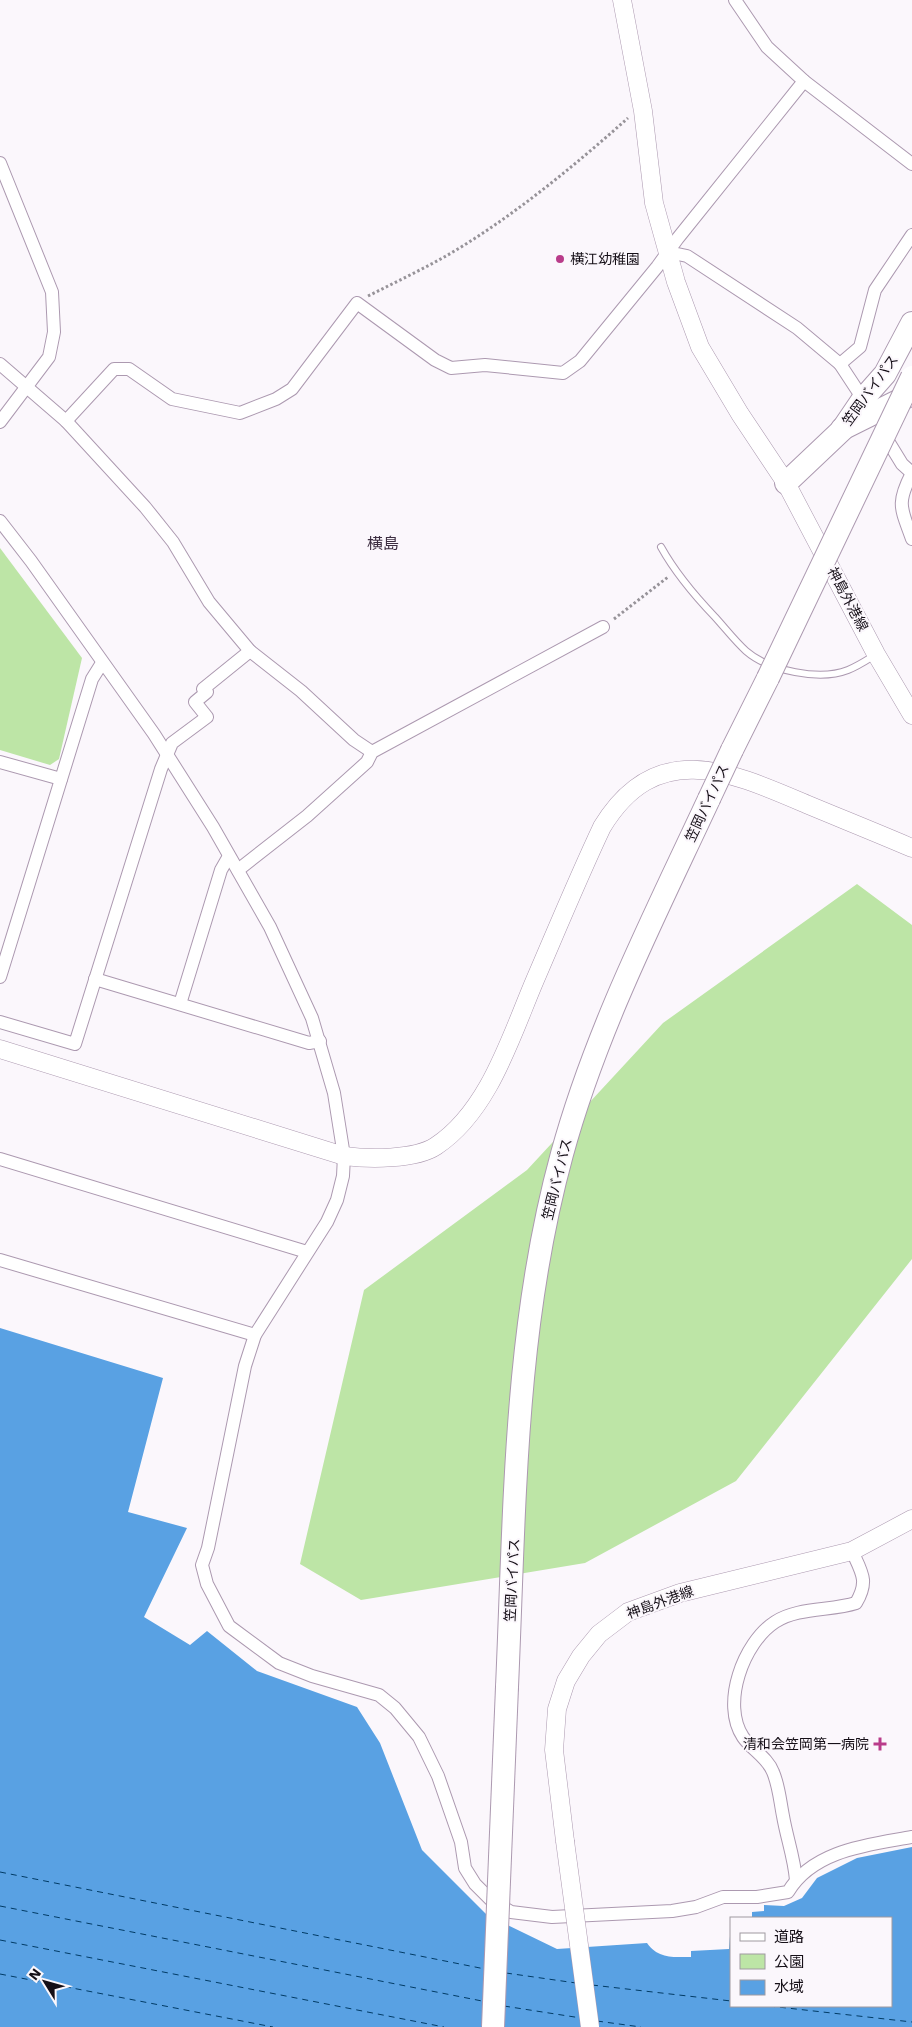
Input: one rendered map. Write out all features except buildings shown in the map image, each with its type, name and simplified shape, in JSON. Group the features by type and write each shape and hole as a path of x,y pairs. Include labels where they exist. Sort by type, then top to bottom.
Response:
{"highway":[{"name":"笠岡バイパス","path":"786,483 868,407 912,323"},
{"name":"笠岡バイパス","path":"493,2027 521,1382 530,1303 544,1230 562,1154 608,1020 647,931 912,377"},
{"name":"笠岡バイパス","path":"868,407 912,394"}],"street":[{"name":"神島外港線","path":"622,0 643,111 654,203 676,282 700,347 740,414 786,483 876,654 912,715"},
{"path":"735,0 767,47 804,81 912,164"},
{"path":"66,421 114,369 128,369 172,400 240,413 254,409 292,389 357,303 435,360 452,368 485,366 563,374 580,361 804,81"},
{"path":"0,163 52,292 54,332 49,357 0,422"},
{"path":"840,364 860,347 875,290 912,235"},
{"path":"668,252 687,256 774,312 797,328 840,364 902,464 912,473 902,494 900,504 912,539"},
{"path":"0,364 66,421 145,507 173,542 209,602 250,651 301,691 354,740 372,752"},
{"path":"0,521 31,561 185,780 238,870 270,928 312,1018 334,1092 344,1156 343,1176 337,1200 327,1222 255,1335 246,1366 208,1548 202,1565 207,1584 229,1626 279,1662 312,1676 379,1696 395,1708 419,1737 438,1776 461,1842 465,1868 475,1884 491,1900 511,1912 552,1917 672,1911 696,1907 723,1897 777,1896 788,1892 796,1880 825,1858 853,1848 912,1837"},
{"path":"238,870 307,816 367,762 372,752 603,628"},
{"path":"0,1022 75,1044 94,979 167,754 172,743 207,718 195,702 207,692 203,688 250,651"},
{"path":"0,976 92,678 102,663"},
{"path":"0,762 61,780"},
{"path":"0,1049 344,1156 365,1159 410,1155 434,1148 459,1129 495,1075 602,827 614,808 633,790 661,774 689,770 722,772 781,793 912,848"},
{"path":"180,1004 221,870 229,856"},
{"path":"94,979 309,1043 320,1041"},
{"path":"0,1159 307,1252"},
{"path":"0,1260 255,1335"},
{"name":"神島外港線","path":"590,2027 554,1750 557,1709 566,1681 581,1656 600,1634 628,1612 680,1593 852,1551 912,1519"},
{"path":"796,1880 794,1856 783,1818 778,1787 772,1769 743,1737 734,1712 736,1687 742,1664 757,1640 775,1622 799,1613 856,1603 863,1591 864,1579 852,1551"}],"lane":[{"path":"661,547 675,571 747,652 764,662 797,672 820,675 848,670 876,654"}],"path":[{"path":"357,303 446,256 575,166 630,116 643,111"},
{"path":"603,628 675,571"}],"green space":[{"path":"0,548 82,658 59,759 50,765 0,750"},
{"path":"857,884 912,925 912,1259 736,1481 585,1563 361,1600 300,1564 364,1290 527,1170 663,1023"}],"water":[{"path":"0,1328 163,1378 128,1512 187,1528 144,1617 190,1645 207,1631 257,1671 357,1707 380,1743 422,1850 487,1915 557,1949 647,1943 656,1952 667,1956 691,1957 691,1951 729,1949 730,1936 730,2007 892,2007 892,1917 752,1917 752,1912 764,1911 764,1905 784,1906 802,1898 817,1878 857,1858 912,1847 912,2027 0,2027"}],"ferry route":[{"path":"0,1872 485,1969"},
{"path":"0,1906 482,2001"},
{"path":"0,1940 444,2027"},
{"path":"506,1973 576,1983"},
{"path":"0,1974 273,2027"},
{"path":"592,1985 730,2001"},
{"path":"504,2006 581,2018"},
{"path":"778,2007 912,2022"},
{"path":"597,2021 641,2027"}],"place":[{"name":"横江幼稚園","path":"560,259"},
{"name":"清和会笠岡第一病院","path":"880,1744"}],"district":[{"name":"横島","path":"383,543"}]}
